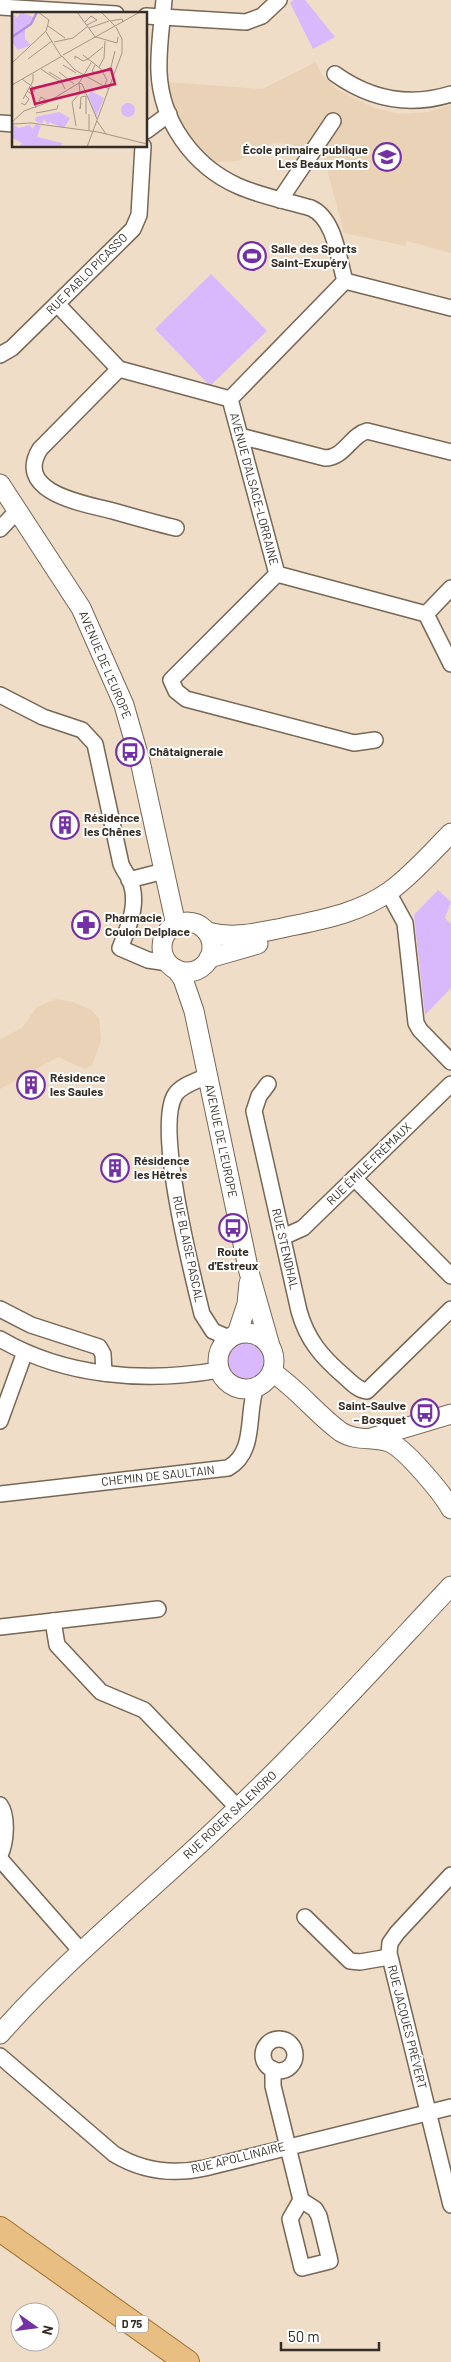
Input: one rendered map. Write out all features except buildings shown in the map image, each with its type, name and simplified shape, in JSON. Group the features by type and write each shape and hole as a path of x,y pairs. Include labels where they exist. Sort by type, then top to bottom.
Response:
{"main road":[{"name":"D 75","path":"0,2229 78,2287 187,2362"},
{"name":"D 75","path":"0,2242 78,2287"}],"street":[{"path":"164,0 159,72 163,98 169,114 186,144 210,170 240,187 315,210 326,221 345,281 451,308"},
{"path":"148,16 246,22 262,16 279,0"},
{"path":"0,7 84,6 108,12"},
{"path":"335,74 357,88 387,99 420,100 451,94"},
{"path":"148,130 169,114"},
{"path":"280,200 333,121"},
{"name":"RUE PABLO PICASSO","path":"0,355 12,348 136,224 139,215 143,148"},
{"name":"AVENUE D'ALSACE-LORRAINE","path":"345,281 230,399 277,574 426,614"},
{"path":"57,304 119,369 230,399"},
{"path":"119,369 40,449 34,463 36,474 42,484 59,496 176,528"},
{"path":"240,436 325,458 336,455 361,433 367,431 451,452"},
{"name":"AVENUE DE L'EUROPE","path":"0,484 73,595 110,670 135,741 176,925"},
{"path":"0,529 17,511"},
{"path":"277,574 171,680 176,691 186,699 354,743 375,740"},
{"path":"451,588 426,614 451,664"},
{"path":"0,695 43,718 74,726 89,736 98,750 121,864 129,880 134,910 120,948 148,960 189,972 206,961 240,948 343,926 377,913 451,833"},
{"path":"172,966 163,954 163,941 169,930 176,925 194,923 207,932 238,936 316,921 391,897 412,888 451,849"},
{"path":"129,880 164,871"},
{"path":"391,897 405,923 416,1023 420,1030 451,1062"},
{"path":"206,961 212,944 207,932"},
{"name":"AVENUE DE L'EUROPE","path":"194,1011 195,994 206,961"},
{"name":"AVENUE DE L'EUROPE","path":"172,966 184,982 194,1011 249,1272 270,1346"},
{"name":"RUE BLAISE PASCAL","path":"208,1076 183,1087 175,1094 171,1106 169,1140 174,1184 202,1314 213,1331 233,1336"},
{"name":"RUE STENDHAL","path":"268,1084 259,1096 254,1111 299,1311 312,1343 357,1388 367,1391 451,1309"},
{"name":"RUE ÉMILE FRÉMAUX","path":"283,1237 304,1228 451,1084"},
{"path":"354,1178 451,1276"},
{"name":"AVENUE DE L'EUROPE","path":"233,1336 247,1304 249,1272"},
{"path":"0,1309 31,1325 99,1347 103,1354 104,1373"},
{"path":"256,1334 270,1346 274,1362 272,1372 264,1382 256,1387 246,1389 236,1387 224,1379 219,1370 219,1352 233,1336 256,1334"},
{"path":"0,1339 25,1352 68,1366 104,1373 171,1376 219,1370"},
{"path":"0,1421 25,1352"},
{"path":"272,1372 290,1384 341,1432 352,1438 390,1442 401,1450 441,1493 451,1509"},
{"name":"CHEMIN DE SAULTAIN","path":"0,1494 228,1468 236,1463 245,1447 256,1387"},
{"path":"368,1440 389,1431 408,1428 451,1414"},
{"path":"401,1450 401,1435 408,1428"},
{"name":"RUE ROGER SALENGRO","path":"0,2034 80,1950 238,1808 299,1748 451,1586"},
{"path":"0,1627 158,1609"},
{"path":"53,1621 57,1645 101,1692 144,1710 238,1808"},
{"path":"0,1805 4,1816 3,1849 0,1855"},
{"path":"0,1859 80,1950"},
{"name":"RUE JACQUES PRÉVERT","path":"451,1875 397,1932 390,1944 389,1957 451,2205"},
{"path":"305,1917 350,1960 360,1962 389,1957"},
{"name":"RUE APOLLINAIRE","path":"0,2056 114,2154 143,2167 175,2172 198,2169 451,2106"},
{"path":"274,2069 273,2086 301,2200"}],"shaded area":[{"path":"293,0 305,0 335,37 313,49 290,3"},
{"name":"École primaire publique Les Beaux Monts","path":"316,62 322,75 336,89 374,108 401,114 428,112 451,105 451,253 407,241 405,246 344,233 324,158 290,144 273,143 238,161 213,162 183,126 170,98 167,82 262,89"},
{"path":"211,274 267,331 210,386 155,329"},
{"path":"438,890 451,902 445,918 451,924 451,988 425,1015 414,915"},
{"path":"56,999 73,1002 91,1010 99,1018 101,1040 92,1065 85,1069 58,1057 0,1089 0,1039 22,1028 37,1007"},
{"path":"246,1342 259,1348 265,1361 259,1374 246,1380 233,1374 227,1361 233,1348"}],"place":[{"name":"École primaire publique Les Beaux Monts","path":"387,157"},
{"name":"Salle des Sports Saint-Exupéry","path":"252,256"},
{"name":"Châtaigneraie","path":"130,752"},
{"name":"Résidence les Chênes","path":"65,825"},
{"name":"Pharmacie Coulon Delplace","path":"86,925"},
{"name":"Résidence les Saules","path":"31,1085"},
{"name":"Résidence les Hêtres","path":"115,1168"},
{"name":"Route d'Estreux","path":"233,1228"},
{"name":"Saint-Saulve – Bosquet","path":"425,1413"}]}
